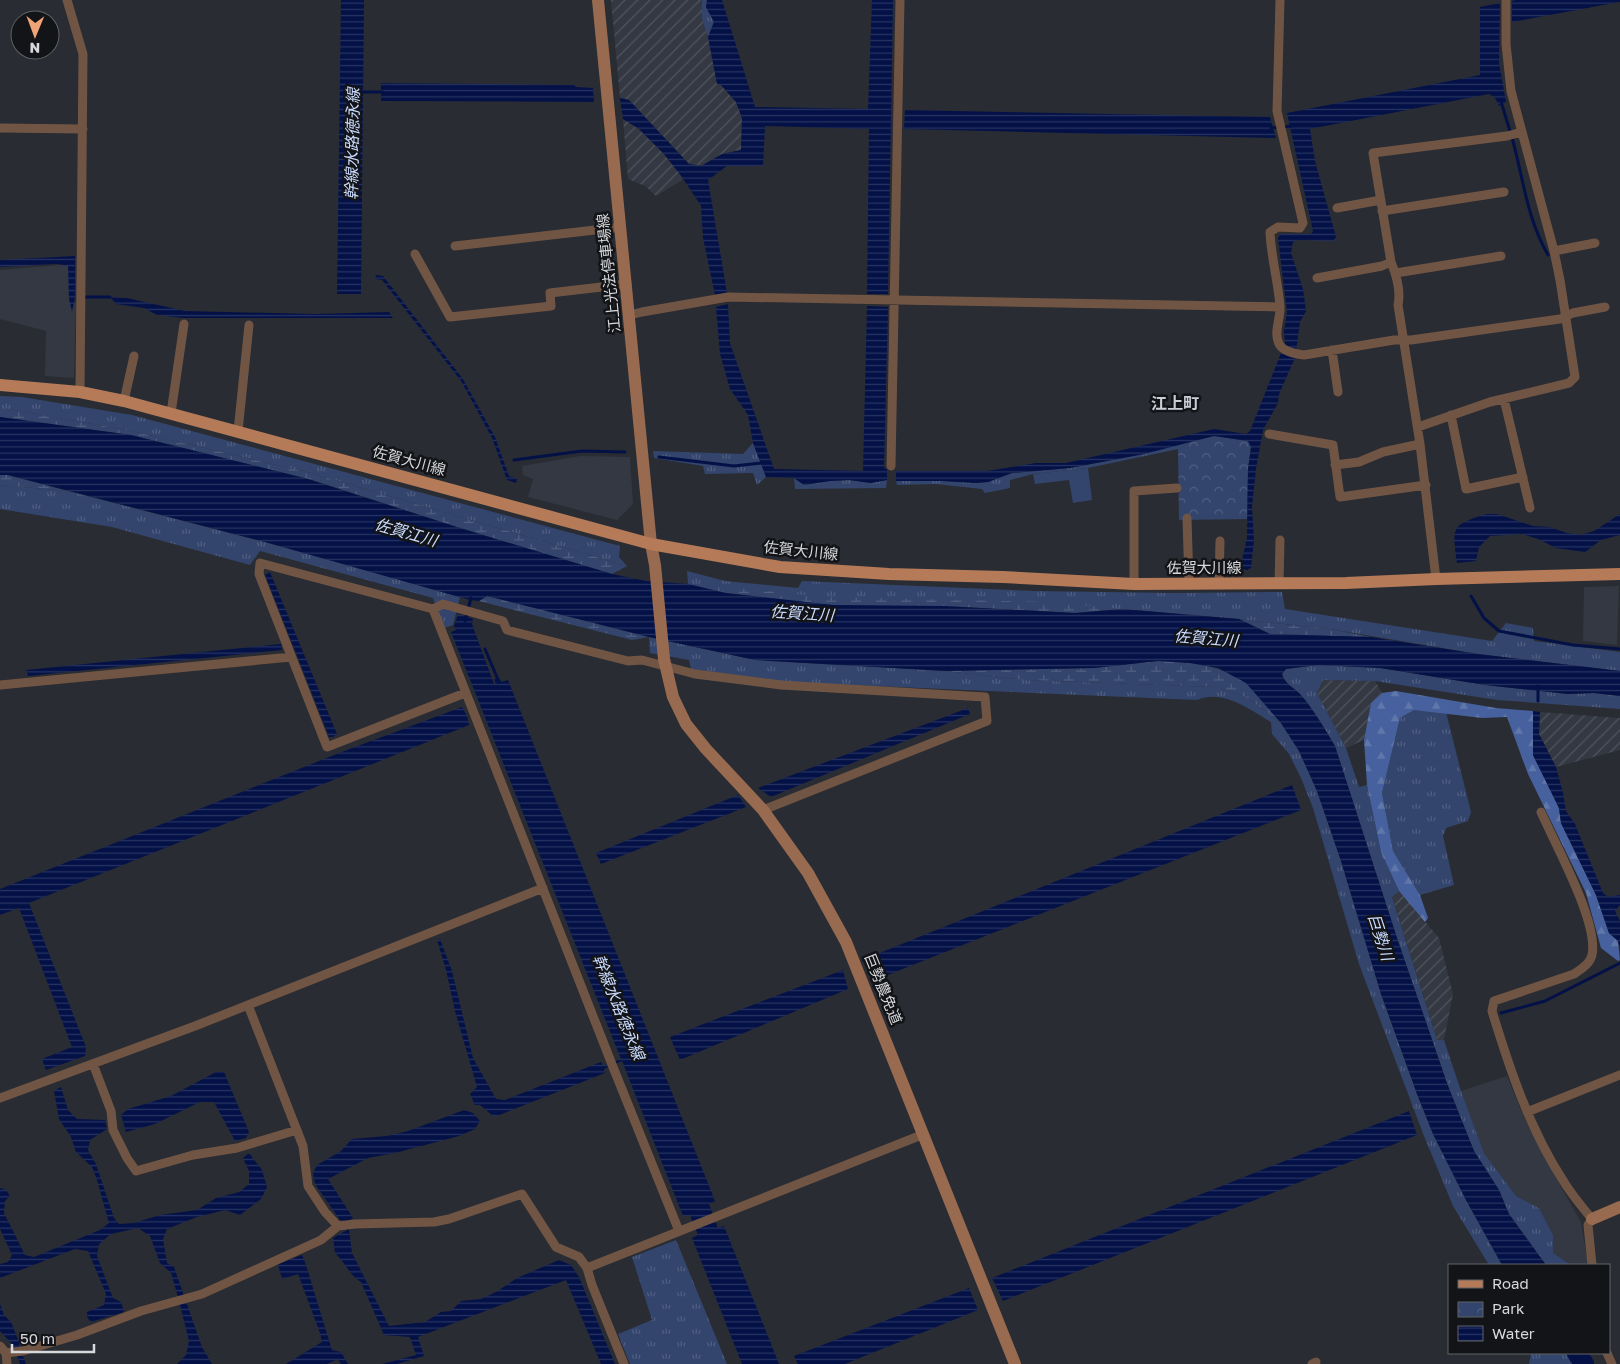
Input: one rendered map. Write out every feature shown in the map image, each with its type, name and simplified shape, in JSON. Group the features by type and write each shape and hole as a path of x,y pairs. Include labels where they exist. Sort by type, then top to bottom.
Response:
{"main road":[{"name":"佐賀大川線","path":"0,385 80,392 124,401 651,544 780,567 889,574 1003,577 1134,584 1346,583 1620,574"}],"street":[{"path":"67,0 83,54 80,392"},
{"name":"江上光法停車場線","path":"598,0 651,544 655,565"},
{"path":"891,466 900,0"},
{"path":"1280,0 1277,110 1303,223 1300,228 1278,227 1270,232 1270,248 1280,308 1277,341 1281,347 1304,355 1394,340 1560,319 1573,313 1605,307"},
{"path":"1418,427 1504,399 1569,383 1575,377 1554,251 1511,91 1507,67 1506,9"},
{"path":"0,128 83,129"},
{"path":"1436,579 1426,485 1403,340 1396,273 1391,262 1373,153 1507,136 1522,132"},
{"path":"1382,211 1504,192"},
{"path":"1337,208 1381,200"},
{"path":"455,246 621,227"},
{"path":"1554,251 1595,244"},
{"path":"416,254 450,317 551,306 550,293 627,284"},
{"path":"1396,273 1501,256"},
{"path":"1317,278 1382,266 1391,262"},
{"path":"630,315 728,298 1280,308"},
{"path":"171,413 184,324"},
{"path":"238,431 249,325"},
{"path":"1332,350 1338,392"},
{"path":"124,401 134,356"},
{"path":"1504,399 1530,508"},
{"path":"1451,416 1466,489 1523,477"},
{"path":"1269,434 1333,446 1340,498 1426,485"},
{"path":"1336,466 1359,462 1383,452 1420,444"},
{"path":"1134,584 1134,491 1177,488"},
{"path":"1188,518 1188,584"},
{"path":"1279,584 1280,540"},
{"path":"1219,584 1220,541"},
{"path":"465,693 327,747 259,574 260,563 433,609 443,604 503,621 507,630 628,661 642,660 665,663 695,674 781,684 985,696 987,721 763,810"},
{"name":"巨勢農免道","path":"655,565 665,663 673,697 686,724 706,749 763,810 808,873 846,942 1015,1364"},
{"path":"433,609 542,888 680,1231"},
{"path":"0,685 291,657"},
{"path":"1541,812 1581,899 1593,943 1592,957 1585,967 1574,974 1494,1001 1492,1011 1527,1112 1564,1183 1592,1219"},
{"path":"0,1098 248,1005 542,888"},
{"path":"248,1005 304,1146 308,1186 325,1212 338,1226"},
{"path":"93,1064 111,1111 113,1130 136,1171 193,1154 237,1148 297,1130"},
{"path":"1527,1112 1620,1075"},
{"path":"588,1268 924,1134"},
{"path":"7,1364 11,1350 77,1335 141,1311 202,1294 321,1240 338,1226 434,1222 522,1194 556,1247 579,1256 588,1268 592,1285 624,1364"},
{"path":"1592,1264 1588,1225 1592,1219 1620,1207"}],"shaded area":[{"path":"611,0 702,0 702,19 708,37 717,83 736,102 742,118 741,150 722,154 701,166 689,164 629,100 620,98"},
{"path":"623,119 639,129 664,154 682,177 682,180 656,196 645,186 628,179"},
{"path":"71,264 71,301 76,303 74,378 45,376 46,331 0,319 0,270"},
{"path":"580,456 630,457 633,504 617,520 528,497 533,479 523,475 522,466"},
{"path":"1619,586 1617,645 1583,641 1584,587"},
{"path":"1323,680 1375,681 1382,693 1371,703 1364,740 1346,748 1317,693"},
{"path":"1540,712 1620,718 1620,750 1556,767 1539,734"},
{"path":"1399,891 1439,938 1453,994 1444,1040 1437,1040 1392,896"},
{"path":"1507,1076 1523,1115 1544,1157 1581,1222 1588,1264 1570,1264 1553,1253 1553,1235 1539,1208 1516,1196 1484,1153 1461,1091"}],"green space":[{"path":"702,0 707,0 706,7 714,22 708,37 702,19"},
{"path":"0,396 22,397 132,415 620,546 619,557 627,566 311,473 132,431 0,409"},
{"path":"0,409 132,431 311,473 627,566 612,574 460,528 309,479 131,435 0,417"},
{"path":"1214,436 1248,441 1251,447 1248,469 1247,519 1179,520 1178,444"},
{"path":"753,443 766,477 757,485 753,473 705,474 703,466 654,458 653,451 743,454"},
{"path":"1178,444 1178,449 1088,468 1033,474 1010,480 1010,488 985,493 982,489 936,484 897,485 896,481 988,482 1012,473 1070,468 1144,454"},
{"path":"1088,468 1092,500 1073,503 1069,480 1035,484 1033,474"},
{"path":"0,475 8,475 68,491 0,485"},
{"path":"794,478 804,485 829,481 849,480 871,483 887,480 886,488 795,489"},
{"path":"0,485 68,491 265,542 460,597 453,625 444,628 433,598 260,551 250,565 112,527 0,509"},
{"path":"687,571 725,581 798,588 802,581 1036,591 1282,592 1285,609 1492,641 1506,623 1533,628 1534,641 1620,652 1620,671 1478,654 1330,629 1122,609 833,605 726,593 688,584"},
{"path":"688,584 827,597 1051,602 1122,609 1075,613 944,606 833,605 726,593"},
{"path":"487,596 649,637 632,640 479,601"},
{"path":"1239,619 1330,629 1371,637 1270,634"},
{"path":"649,637 755,660 946,671 1024,680 1218,687 1248,698 1281,723 1299,751 1317,791 1341,861 1381,994 1417,1094 1433,1134 1466,1200 1501,1264 1488,1264 1453,1206 1424,1136 1359,964 1313,808 1289,754 1272,734 1271,722 1245,706 1216,697 1197,700 783,682 691,669 689,660 650,653"},
{"path":"1158,661 1203,665 1235,676 1253,690 1281,723 1248,698 1218,687 1024,680 946,671 1094,668"},
{"path":"1318,665 1380,668 1485,685 1568,694 1594,693 1620,696 1620,709 1497,700 1375,681 1323,680 1317,693 1346,748 1359,787 1367,785 1381,852 1399,891 1392,897 1437,1040 1444,1040 1484,1153 1516,1196 1539,1208 1553,1235 1553,1253 1570,1264 1545,1264 1509,1214 1499,1190 1474,1151 1448,1086 1398,941 1335,746 1310,706 1283,677 1282,674 1286,669"},
{"path":"1396,691 1496,708 1533,711 1533,755 1559,808 1561,823 1596,895 1609,933 1618,941 1620,960 1618,961 1601,948 1586,893 1528,774 1507,717 1482,718 1414,710 1400,718 1382,793 1393,851 1420,895 1428,918 1425,922 1399,891 1381,852 1367,785 1364,740 1371,703 1382,693"},
{"path":"1414,710 1446,712 1471,812 1468,821 1446,828 1443,836 1454,885 1420,895 1393,851 1382,793 1400,718"},
{"path":"676,1240 727,1364 630,1364 618,1334 652,1320 632,1257"},
{"path":"1531,1354 1566,1354 1573,1364 1529,1364"}],"water":[{"path":"341,0 364,0 361,294 337,294"},
{"path":"707,0 722,0 755,107 868,109 872,0 893,0 888,294 867,294 869,129 765,126 763,166 727,166 708,180 727,293 715,295 703,238 701,206 664,154 639,129 623,119 620,98 629,100 689,164 701,166 722,154 741,150 742,118 736,102 721,85 717,84 708,37 714,22 706,7"},
{"path":"1620,0 1620,2 1512,22 1512,1"},
{"path":"1500,3 1499,63 1506,102 1499,106 1495,98 1489,94 1310,129 1315,161 1336,237 1333,241 1297,240 1293,242 1291,253 1303,289 1306,311 1300,322 1295,358 1279,394 1278,403 1263,430 1252,507 1254,540 1251,568 1247,570 1242,569 1241,564 1247,538 1248,469 1251,447 1248,441 1214,436 1144,454 1070,468 1012,473 988,482 896,481 896,471 987,471 1036,463 1066,463 1214,429 1246,434 1250,431 1285,343 1284,331 1287,312 1278,238 1281,234 1311,234 1313,231 1287,113 1480,75 1480,7"},
{"path":"381,83 574,85 576,87 593,88 594,102 381,101"},
{"path":"905,110 1270,117 1276,138 904,129"},
{"path":"75,256 75,298 72,312 69,299 68,266 57,264 0,267 0,260"},
{"path":"376,275 383,276 463,379 495,437 509,476 517,479 516,483 507,480 492,438 461,381 382,280 375,279"},
{"path":"110,297 127,298 185,311 315,314 389,312 393,318 184,318 157,315 144,308 116,304"},
{"path":"728,304 730,343 774,469 863,471 867,306 888,307 884,468 887,469 887,480 871,483 849,480 830,481 804,485 794,478 766,477 753,443 748,415 730,389 720,354 716,307"},
{"name":"佐賀江川","path":"0,417 131,435 308,479 612,574 646,581 688,584 726,593 833,605 944,606 1075,613 1122,609 1239,619 1270,634 1371,637 1478,654 1620,671 1620,696 1594,693 1568,694 1485,685 1380,668 1318,665 1286,669 1282,674 1287,683 1310,706 1335,746 1398,941 1448,1086 1474,1151 1499,1190 1509,1214 1545,1264 1501,1264 1466,1200 1433,1134 1417,1094 1381,994 1341,861 1317,791 1299,751 1281,723 1246,683 1218,668 1190,663 1158,661 1094,668 946,671 755,660 649,637 487,596 479,601 470,600 265,542 8,475 0,475"},
{"path":"1486,514 1497,514 1533,526 1549,527 1580,535 1594,531 1620,514 1620,535 1601,540 1585,552 1556,548 1522,534 1490,536 1479,547 1476,561 1457,563 1454,542 1456,529 1466,521"},
{"path":"270,572 337,734 333,737 329,737 265,575"},
{"path":"458,614 473,619 472,624 494,684 496,684 494,679 499,677 501,682 508,680 715,1201 709,1204 718,1228 724,1226 779,1364 742,1364 692,1238 698,1235 690,1215 683,1216 622,1061 604,1069 605,1073 497,1116 493,1116 480,1105 475,1105 470,1094 477,1087 437,940 440,939 452,971 473,1058 496,1099 505,1100 601,1062 603,1066 621,1059 451,632 456,630 454,626"},
{"path":"281,644 282,650 28,676 26,670"},
{"path":"462,707 469,725 29,903 86,1047 85,1056 46,1070 42,1059 72,1047 19,908 0,915 0,889 339,753"},
{"path":"968,708 970,714 771,797 758,788"},
{"path":"1533,711 1540,712 1539,734 1556,767 1566,811 1575,824 1603,893 1608,897 1620,895 1620,905 1615,911 1620,921 1620,948 1618,941 1609,933 1596,895 1561,823 1559,808 1533,755"},
{"path":"1292,785 1301,810 875,980 865,959"},
{"path":"738,795 746,807 601,864 596,853"},
{"path":"843,970 848,989 680,1060 670,1037"},
{"path":"216,1072 224,1072 249,1132 246,1138 235,1141 214,1102 200,1102 155,1124 126,1132 121,1115 128,1109 171,1096"},
{"path":"61,1087 68,1110 77,1119 105,1120 107,1129 90,1140 88,1150 96,1164 114,1218 119,1224 134,1223 160,1215 197,1210 216,1198 239,1192 249,1184 249,1171 243,1158 249,1153 262,1170 267,1187 261,1199 240,1215 225,1210 197,1217 167,1229 163,1239 167,1263 174,1267 202,1347 212,1364 177,1364 186,1355 189,1341 178,1297 171,1273 160,1263 150,1236 138,1228 111,1234 99,1244 97,1256 113,1298 121,1302 124,1312 91,1322 87,1317 87,1312 104,1305 106,1294 88,1251 75,1249 0,1278 0,1264 8,1262 12,1255 0,1229 0,1188 6,1190 10,1196 5,1201 4,1213 25,1255 34,1257 100,1230 109,1223 92,1167 76,1152 71,1137 59,1119 54,1091"},
{"path":"464,1110 473,1113 480,1121 475,1129 459,1136 368,1158 328,1179 353,1218 347,1221 340,1220 315,1184 313,1173 317,1165 341,1151 352,1139 387,1136 408,1131"},
{"path":"1409,1111 1417,1135 1003,1301 992,1278"},
{"path":"349,1229 352,1253 389,1326 425,1322 441,1312 451,1311 461,1301 481,1299 496,1292 517,1278 559,1260 571,1265 579,1277 615,1364 601,1364 566,1280 418,1337 424,1356 397,1364 382,1364 416,1355 410,1337 384,1335 361,1282 353,1276 335,1253 333,1238"},
{"path":"302,1255 332,1350 341,1352 348,1364 341,1364 338,1359 327,1364 286,1364 322,1342 298,1274 282,1279 278,1264"},
{"path":"969,1288 978,1310 845,1364 798,1364 794,1356"},
{"path":"0,1304 4,1315 11,1322 19,1342 20,1355 23,1356 26,1364 20,1364 13,1345 0,1331"}],"waterway":[{"path":"360,92 383,92"},
{"path":"1501,101 1531,215 1548,255"},
{"path":"1271,128 1292,126"},
{"path":"86,297 110,297"},
{"path":"514,460 582,451 625,452"},
{"path":"659,457 734,466 761,463"},
{"path":"1471,596 1484,618 1499,631 1573,645 1620,649"},
{"path":"465,621 471,598"},
{"name":"幹線水路徳永線","path":"485,649 499,682"},
{"path":"1538,686 1538,701"},
{"path":"1501,1013 1545,1001 1620,963"},
{"name":"巨勢川","path":"1578,1354 1584,1364"}],"district":[{"name":"江上町","path":"1175,403"}]}
